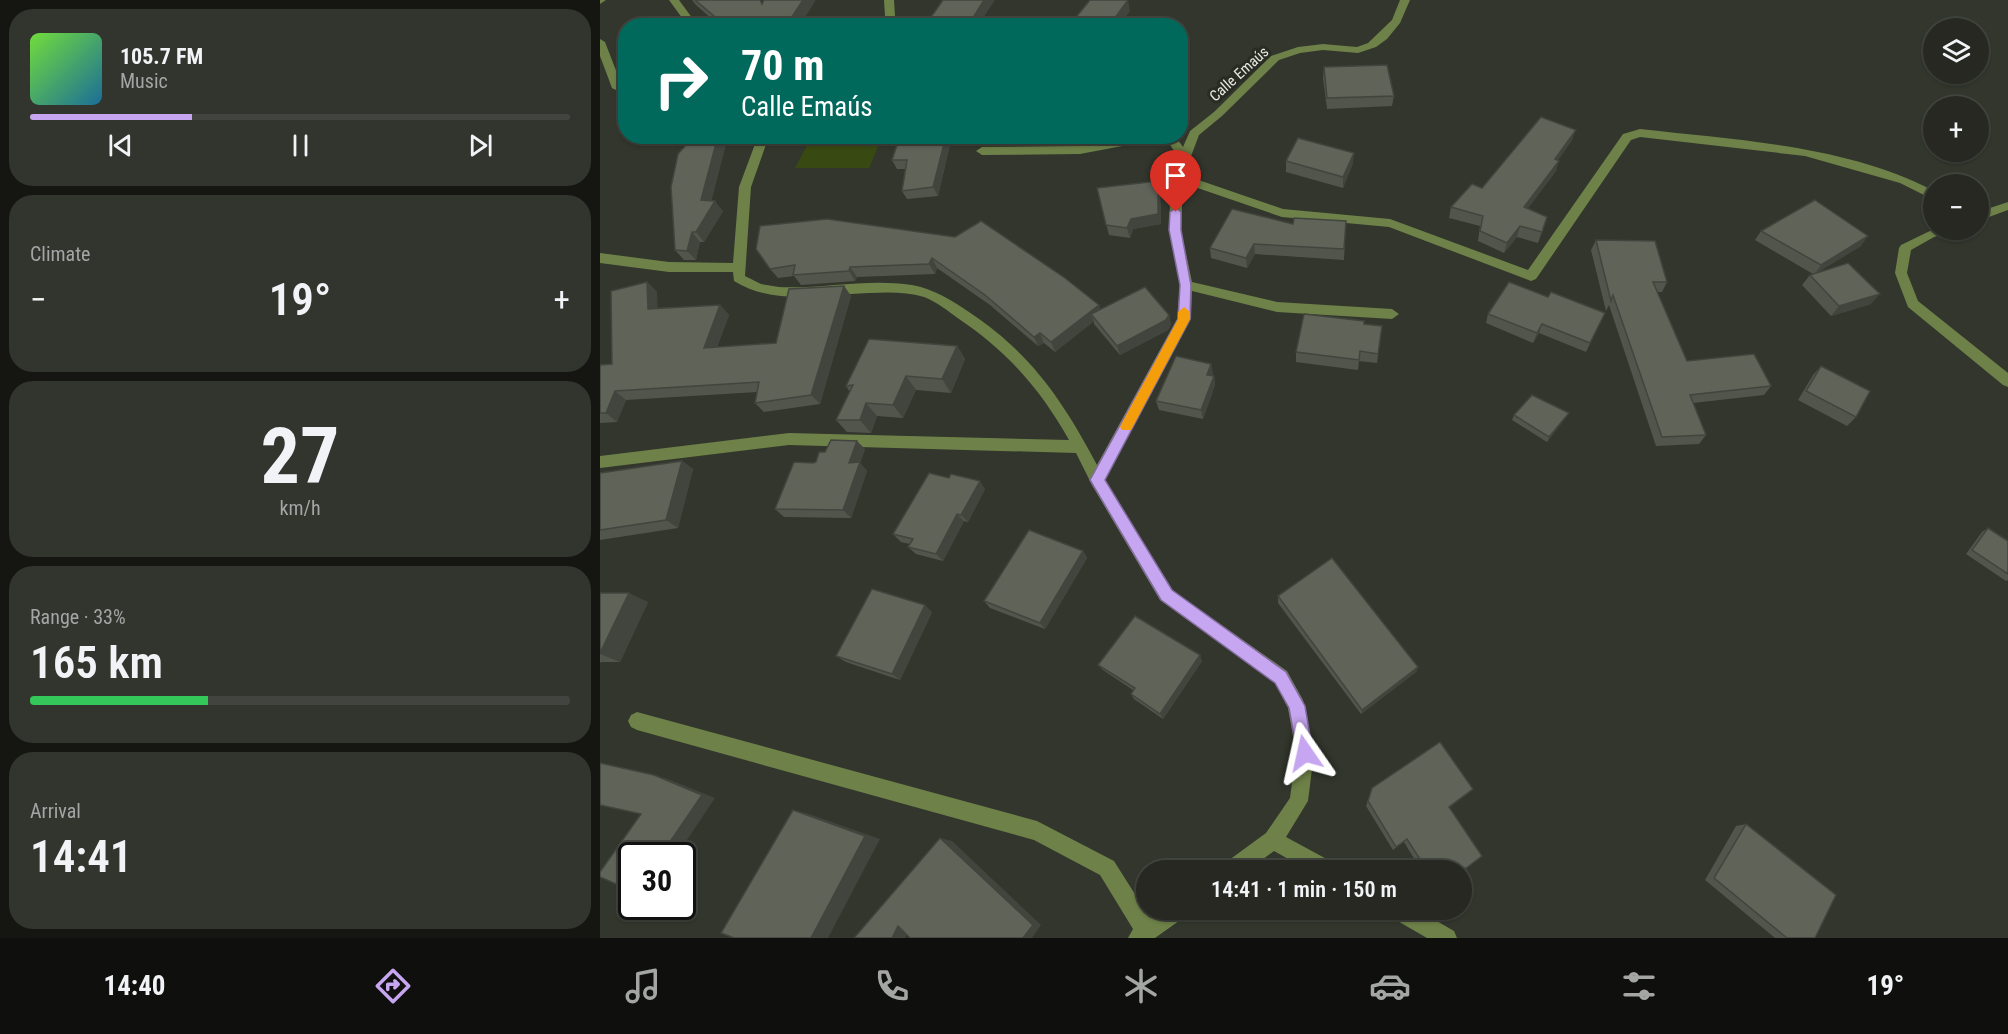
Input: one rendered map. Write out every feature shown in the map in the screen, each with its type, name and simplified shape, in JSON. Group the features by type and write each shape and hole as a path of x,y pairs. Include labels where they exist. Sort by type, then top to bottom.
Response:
{"street":[{"path":"674,0 687,18"},
{"path":"889,0 889,18"},
{"name":"Calle Emaús","path":"1097,480 1184,319 1186,285 1175,230 1177,177 1194,133 1218,114 1275,58 1298,50 1323,47 1358,50 1372,45 1383,37 1397,21 1405,0"},
{"path":"600,42 618,88"},
{"path":"1177,177 1282,213 1390,223 1531,276 1627,137 1640,133 1805,152 1904,180 1923,190"},
{"path":"761,144 745,187 739,278 752,288 780,292 891,289 924,292 991,332 1029,367 1060,410 1097,480 1166,595 1281,677 1296,706 1305,753 1299,801 1273,840 1246,860"},
{"path":"982,151 1080,150 1112,144"},
{"path":"1175,144 1184,157"},
{"path":"1989,213 2008,206"},
{"path":"1923,238 1905,248 1901,273 1913,304 2008,381"},
{"path":"600,258 649,267 705,270 739,267"},
{"path":"1186,285 1277,307 1392,314"},
{"path":"600,462 789,439 1080,447"},
{"path":"637,721 1037,831 1107,868 1143,935 1164,920"},
{"path":"1273,840 1309,860"},
{"path":"1415,920 1447,938"}],"green space":[{"path":"808,144 879,144 869,168 795,168"}],"building":[{"path":"695,0 760,0 762,4 764,0 803,0 791,18 716,18"},
{"path":"943,0 984,0 973,18 930,18"},
{"path":"1090,0 1128,0 1115,18 1075,18"},
{"path":"1387,65 1394,96 1327,98 1324,67"},
{"path":"1541,117 1576,130 1555,159 1559,161 1524,207 1547,217 1542,232 1520,226 1507,243 1480,231 1483,216 1451,207 1472,184 1482,188"},
{"path":"1298,138 1354,153 1343,177 1286,161"},
{"path":"687,144 716,144 701,200 715,201 696,232 692,232 687,251 675,250 671,187 678,154"},
{"path":"897,144 944,144 933,187 902,191 907,160 892,160"},
{"path":"1158,181 1158,214 1131,219 1127,228 1106,225 1097,188"},
{"path":"1815,200 1868,236 1821,265 1761,231"},
{"path":"1232,209 1293,224 1294,218 1346,221 1344,249 1254,244 1246,258 1210,248"},
{"path":"827,219 955,237 981,221 1065,278 1099,305 1051,342 1040,333 1034,337 985,295 932,258 929,264 850,267 849,271 793,275 795,265 770,269 756,249 760,226"},
{"path":"1596,240 1655,241 1667,282 1653,282 1687,361 1754,354 1771,386 1690,395 1706,435 1662,437 1613,295 1611,301"},
{"path":"1848,263 1880,294 1839,306 1810,275"},
{"path":"647,282 648,309 720,305 704,348 776,343 789,289 844,286 811,395 755,403 759,382 615,391 606,413 600,413 600,365 612,364 611,291"},
{"path":"1509,282 1548,297 1551,292 1605,313 1590,343 1542,324 1537,333 1488,314"},
{"path":"1145,287 1169,315 1166,320 1117,346 1091,314"},
{"path":"1304,314 1364,321 1364,324 1382,326 1378,354 1360,351 1359,360 1296,352"},
{"path":"869,339 957,346 942,379 906,376 893,405 866,403 860,420 836,420 853,385 846,386"},
{"path":"1176,356 1211,364 1207,375 1214,376 1201,410 1156,401"},
{"path":"1821,366 1870,391 1856,417 1806,391"},
{"path":"1532,395 1569,413 1549,437 1514,415"},
{"path":"831,440 857,441 849,463 860,462 843,510 775,509 794,462 816,462 819,452 825,452"},
{"path":"682,461 666,520 600,530 600,473"},
{"path":"929,473 949,478 951,474 980,481 961,515 957,514 936,554 908,547 913,539 893,534"},
{"path":"1988,528 2008,541 2008,574 1972,550"},
{"path":"1029,530 1083,551 1040,623 984,601"},
{"path":"1332,558 1418,667 1362,710 1278,596"},
{"path":"872,589 925,605 892,674 836,656"},
{"path":"600,593 629,593 600,653"},
{"path":"1135,616 1200,655 1160,714 1131,694 1135,688 1098,665"},
{"path":"1440,742 1473,789 1449,807 1482,856 1472,864 1472,860 1421,860 1407,839 1396,847 1368,801 1372,788"},
{"path":"600,763 654,775 702,795 670,842 621,842 641,814 600,805"},
{"path":"793,810 865,836 811,938 734,938 721,933"},
{"path":"1746,824 1836,895 1815,938 1787,938 1714,878"},
{"path":"940,838 1033,925 1023,938 910,938 898,926 892,938 854,938"},
{"path":"618,847 618,885 600,877 600,872"}],"slow traffic":[{"path":"1127,427 1184,319 1184,312"}],"route":[{"path":"1176,212 1175,230 1186,285 1184,319 1097,480 1166,595 1281,677 1296,706 1305,753"}]}
